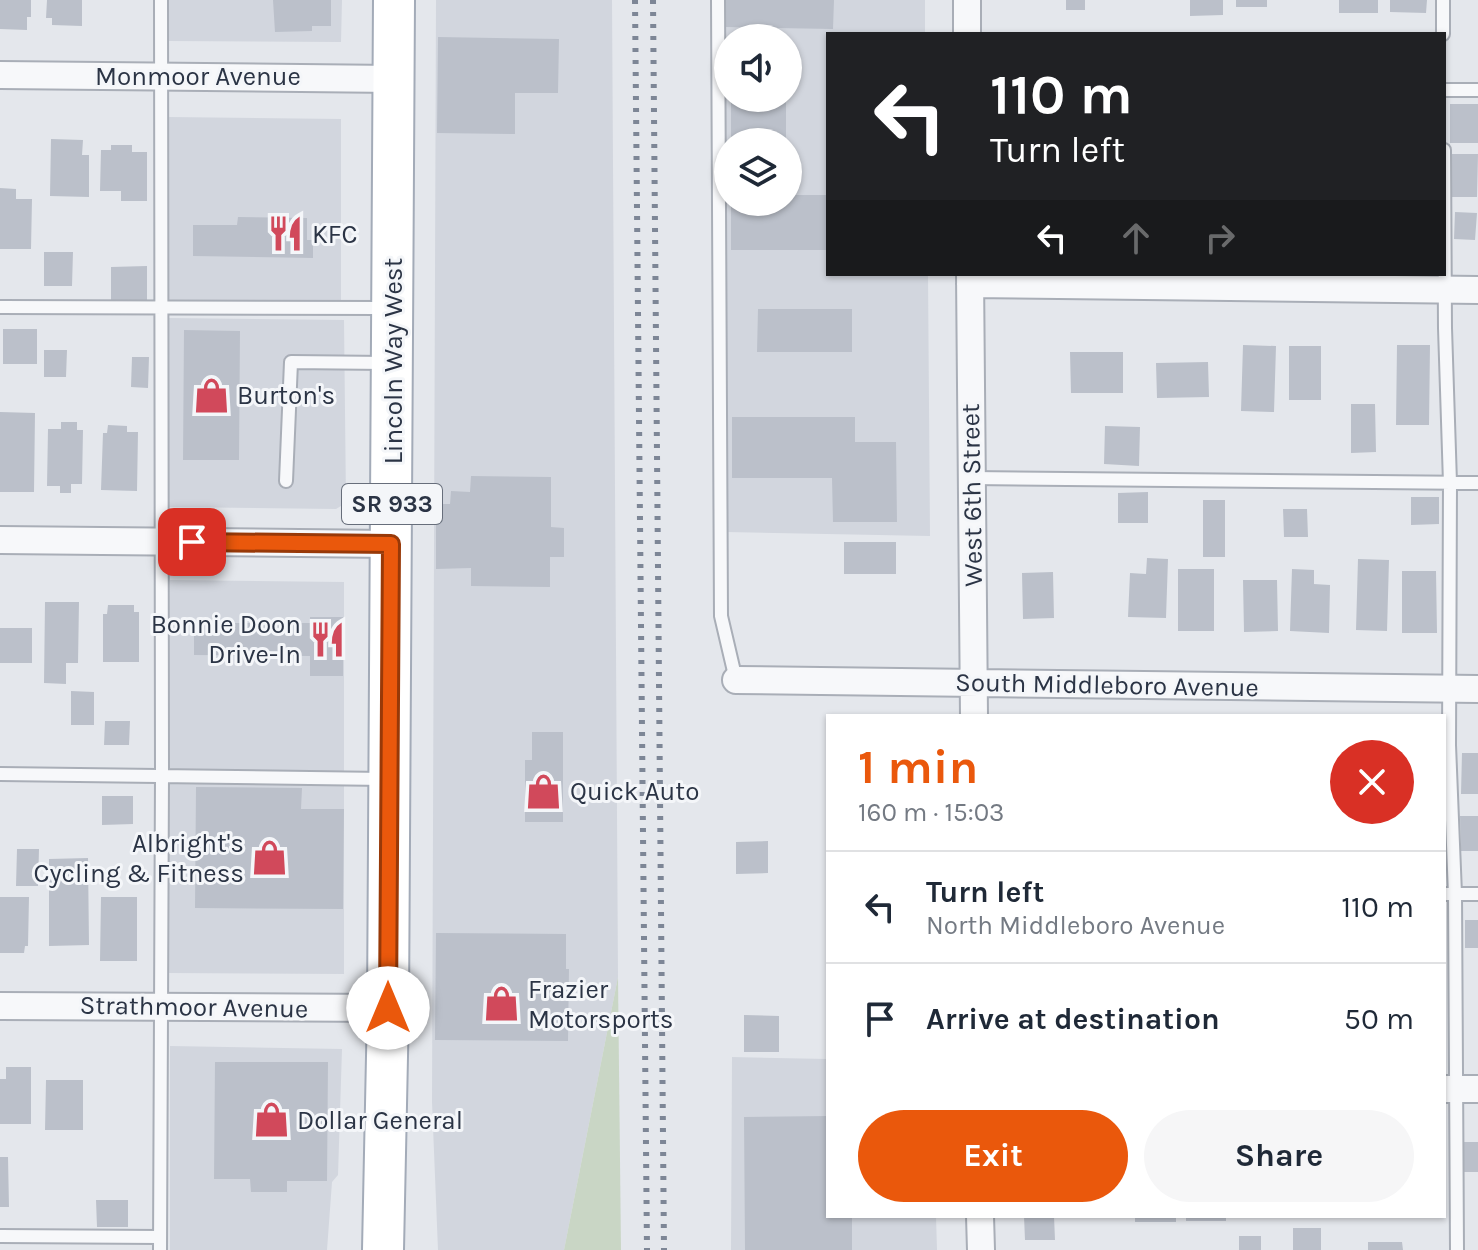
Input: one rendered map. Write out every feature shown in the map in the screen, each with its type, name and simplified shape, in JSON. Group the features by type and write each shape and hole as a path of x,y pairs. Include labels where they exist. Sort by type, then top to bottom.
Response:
{"main road":[{"name":"Lincoln Way West","path":"383,1250 388,1008 394,0"}],"street":[{"path":"967,0 967,32"},
{"name":"Monmoor Avenue","path":"0,75 395,79"},
{"path":"970,279 1478,290"},
{"name":"West 6th Street","path":"970,279 974,714"},
{"path":"0,540 391,544"},
{"name":"South Middleboro Avenue","path":"736,680 1478,689"},
{"name":"Strathmoor Avenue","path":"0,1006 388,1008"},
{"path":"980,1218 981,1250"}],"lane":[{"path":"0,1236 160,1244 161,0"},
{"path":"718,0 721,616 736,680"},
{"path":"1443,0 1443,32"},
{"path":"1446,90 1478,90"},
{"path":"1444,276 1450,483 1450,894 1459,1089 1457,1250"},
{"path":"0,307 394,308"},
{"path":"286,481 291,362 393,363"},
{"path":"971,478 1478,483"},
{"path":"0,774 390,779"},
{"path":"1450,894 1478,894"}],"shaded area":[{"path":"168,0 342,0 341,42 168,41"},
{"path":"436,0 612,0 618,977 564,1250 438,1250 432,1102"},
{"path":"725,0 925,0 925,32 826,32 826,276 928,276 930,536 726,532 725,216 802,216 802,128 725,128 725,112 802,112 802,24 725,24"},
{"path":"169,117 341,119 341,303 168,302"},
{"path":"168,318 344,320 346,503 336,509 169,507"},
{"path":"170,580 344,582 344,974 166,973"},
{"path":"170,1046 342,1049 338,1175 332,1182 327,1250 170,1250"},
{"path":"732,1057 826,1059 826,1218 936,1218 937,1250 731,1250"}],"green space":[{"path":"618,977 621,1250 564,1250"}],"building":[{"path":"0,0 31,0 27,30 0,29"},
{"path":"47,0 82,0 82,26 52,25 52,18 46,18"},
{"path":"273,0 331,0 331,26 312,26 312,31 275,32"},
{"path":"726,0 834,0 833,29 802,28 802,24 725,24"},
{"path":"1066,0 1085,0 1085,10 1066,10"},
{"path":"1190,0 1223,0 1223,15 1190,16"},
{"path":"1236,0 1267,0 1267,7 1236,7"},
{"path":"1339,0 1378,0 1378,13 1339,13"},
{"path":"1390,0 1427,0 1426,13 1390,12"},
{"path":"438,37 559,39 558,93 515,93 515,134 437,133"},
{"path":"1450,104 1478,104 1478,143 1450,143"},
{"path":"731,112 786,112 786,128 731,128"},
{"path":"51,139 83,140 82,155 89,155 89,197 50,196"},
{"path":"111,145 132,145 132,152 147,152 147,201 121,201 121,191 100,191 101,150 111,150"},
{"path":"1451,154 1478,154 1477,197 1451,197"},
{"path":"0,188 16,189 16,199 32,199 31,249 0,249"},
{"path":"802,195 826,195 826,250 731,250 731,216 802,216"},
{"path":"1455,212 1477,213 1475,240 1454,239"},
{"path":"238,217 307,218 307,240 313,240 313,258 193,256 193,225 237,225"},
{"path":"44,252 73,252 72,286 44,286"},
{"path":"147,266 147,301 111,301 111,267"},
{"path":"758,309 852,309 852,352 757,352"},
{"path":"3,329 37,329 37,364 3,364"},
{"name":"Burton's","path":"184,330 240,331 239,460 183,460"},
{"path":"1243,345 1276,346 1274,412 1241,411"},
{"path":"1397,345 1430,345 1429,425 1396,425"},
{"path":"1289,346 1321,346 1321,400 1289,400"},
{"path":"44,350 67,350 66,377 44,377"},
{"path":"1070,352 1123,352 1123,393 1071,393"},
{"path":"132,357 149,357 148,388 131,387"},
{"path":"1208,362 1209,397 1157,398 1156,363"},
{"path":"1351,404 1375,404 1376,452 1351,453"},
{"path":"0,412 35,413 34,492 0,492"},
{"path":"732,417 855,417 855,442 896,442 897,522 833,522 832,478 732,478"},
{"path":"61,422 77,422 77,430 83,430 82,484 71,484 71,493 60,493 60,486 47,486 48,429 61,429"},
{"path":"108,425 127,426 127,432 138,432 137,491 101,490 103,433 107,433"},
{"path":"1105,426 1140,427 1139,466 1104,464"},
{"path":"471,476 551,477 551,527 564,528 564,557 550,557 550,587 471,586 471,568 436,569 436,504 450,504 451,491 470,492"},
{"path":"1148,492 1148,523 1118,523 1118,493"},
{"path":"1411,497 1439,497 1439,524 1411,525"},
{"path":"1203,500 1225,500 1225,557 1203,557"},
{"path":"1283,509 1307,509 1308,537 1284,537"},
{"path":"844,542 896,542 896,574 844,574"},
{"path":"1147,558 1168,559 1166,618 1128,617 1130,573 1146,574"},
{"path":"1358,559 1389,560 1387,631 1356,630"},
{"path":"1178,569 1214,569 1214,631 1178,631"},
{"path":"1292,569 1314,570 1314,584 1330,585 1329,633 1290,631"},
{"path":"1402,571 1436,571 1437,633 1402,633"},
{"path":"1053,572 1054,618 1023,619 1022,573"},
{"path":"1243,580 1277,580 1278,631 1244,632"},
{"path":"45,602 79,602 78,663 66,663 66,684 44,683"},
{"path":"108,605 134,605 134,612 139,612 139,662 103,662 103,614 107,614"},
{"path":"310,617 343,617 343,676 310,676 310,656 194,655 194,623 310,623"},
{"path":"0,628 32,628 32,663 0,663"},
{"path":"71,691 94,692 94,725 71,725"},
{"path":"105,721 130,721 129,745 104,745"},
{"name":"Quick Auto","path":"532,732 563,732 563,822 525,822 525,760 532,760"},
{"path":"1462,753 1478,753 1478,794 1461,794"},
{"name":"Albright's Cycling & Fitness","path":"196,787 302,788 301,809 344,809 343,909 195,908"},
{"path":"102,796 133,796 133,824 102,825"},
{"path":"1460,816 1478,816 1478,851 1461,851"},
{"path":"768,841 768,873 736,874 736,842"},
{"path":"17,849 39,849 38,886 16,886"},
{"path":"88,858 89,945 49,946 49,859"},
{"path":"0,897 29,897 28,946 25,946 24,953 0,953"},
{"path":"101,897 137,897 137,961 100,961"},
{"path":"1465,920 1478,920 1478,948 1465,948"},
{"name":"Frazier Motorsports","path":"436,933 566,934 568,1041 435,1040"},
{"path":"744,1015 779,1016 779,1052 744,1052"},
{"name":"Dollar General","path":"215,1062 328,1062 327,1181 287,1181 287,1192 251,1192 250,1179 214,1179"},
{"path":"6,1067 31,1067 31,1124 0,1124 0,1079 6,1079"},
{"path":"46,1080 83,1080 83,1130 45,1130"},
{"path":"826,1116 826,1218 852,1218 852,1250 745,1250 744,1117"},
{"path":"1461,1142 1478,1142 1478,1172 1461,1172"},
{"path":"0,1157 8,1157 9,1207 0,1207"},
{"path":"96,1200 128,1200 128,1227 97,1227"},
{"path":"1024,1218 1054,1218 1055,1240 1025,1240"},
{"path":"1135,1218 1176,1218 1176,1222 1135,1222"},
{"path":"1186,1218 1226,1218 1226,1221 1186,1221"},
{"path":"1293,1228 1321,1228 1321,1250 1293,1250"},
{"path":"1239,1236 1261,1236 1261,1250 1239,1250"},
{"path":"1368,1242 1402,1242 1403,1250 1368,1250"}],"railway":[{"path":"635,0 647,1250"},
{"path":"653,0 664,1250"}],"place":[{"name":"KFC","path":"286,234"},
{"name":"Burton's","path":"211,395"},
{"name":"Bonnie Doon Drive-In","path":"327,639"},
{"name":"Quick Auto","path":"544,791"},
{"name":"Albright's Cycling & Fitness","path":"270,858"},
{"name":"Frazier Motorsports","path":"502,1004"},
{"name":"Dollar General","path":"271,1120"}],"route":[{"path":"192,542 391,544 388,1008"}]}
